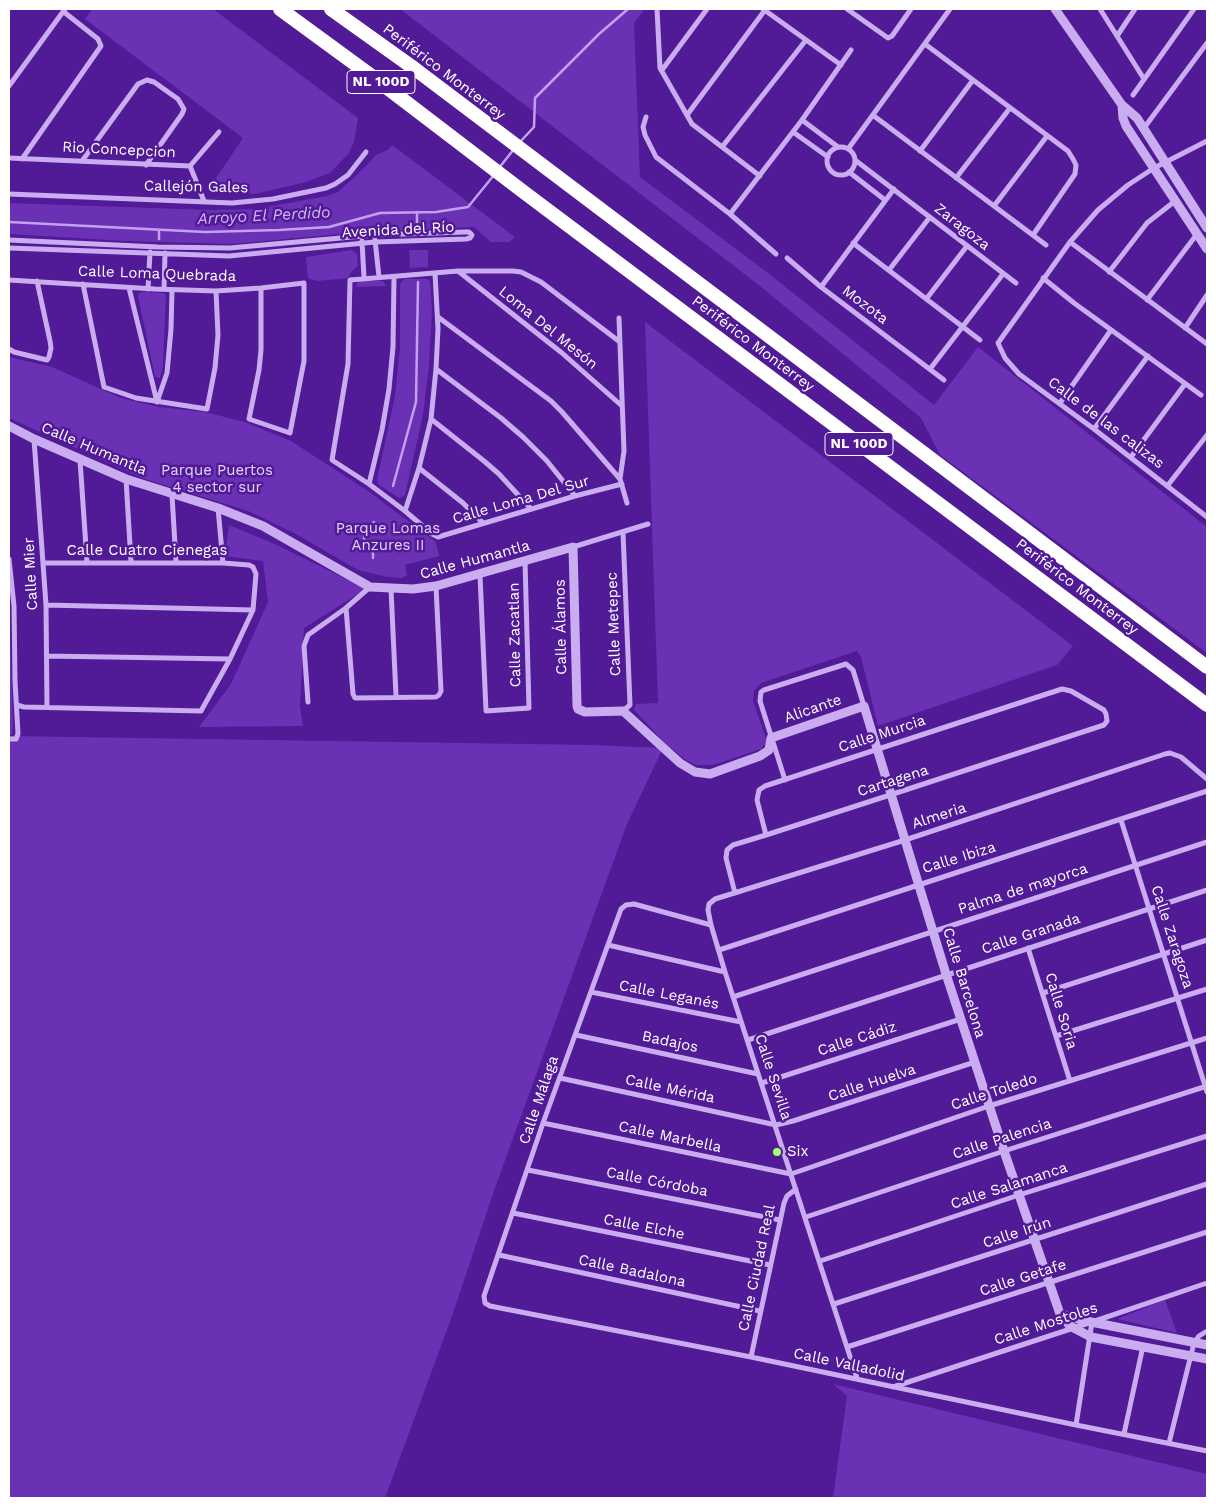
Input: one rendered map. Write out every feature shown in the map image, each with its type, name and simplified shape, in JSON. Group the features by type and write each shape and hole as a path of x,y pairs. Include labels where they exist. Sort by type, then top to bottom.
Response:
{"highway":[{"name":"Periférico Monterrey","path":"280,9 1207,705"},
{"name":"Periférico Monterrey","path":"331,9 492,128 1207,667"}],"street":[{"path":"658,9 660,68 692,124 760,176"},
{"path":"662,70 708,9"},
{"path":"687,115 764,9 841,65"},
{"path":"849,9 888,38 892,36 911,9"},
{"path":"848,149 874,116 950,9"},
{"path":"1055,9 1122,105 1134,114 1144,128 1207,228"},
{"path":"1100,9 1144,79"},
{"path":"1117,36 1135,9"},
{"path":"1133,95 1194,9"},
{"path":"9,86 65,10 98,39 101,44 100,49 22,159"},
{"path":"722,147 806,40"},
{"path":"1144,128 1207,43"},
{"path":"925,44 1068,151 1076,165 1075,174 1033,235"},
{"path":"730,214 802,120 851,50"},
{"path":"82,161 138,84 145,80 154,82 181,102 184,109 146,165"},
{"path":"920,151 973,80"},
{"path":"1122,105 1126,126 1207,249"},
{"path":"956,178 1010,108"},
{"path":"874,116 1046,245"},
{"path":"646,117 643,127 656,157 730,214 776,254"},
{"path":"802,120 838,148"},
{"path":"190,166 219,132"},
{"path":"793,132 828,157"},
{"path":"994,206 1047,136"},
{"path":"1201,395 1043,278 1070,242 1108,201 1154,168 1207,141"},
{"path":"838,148 848,149 853,154 854,165 849,172 844,174 835,173 828,166 828,157 833,150 838,148"},
{"name":"Callejón Gales","path":"9,194 246,202 273,199 326,188 348,175 366,152"},
{"name":"Rio Concepcion","path":"9,158 190,166 204,201"},
{"name":"Zaragoza","path":"855,160 1016,283"},
{"path":"849,172 885,200"},
{"path":"821,287 894,189"},
{"path":"1109,272 1147,222 1175,202"},
{"path":"889,270 930,217"},
{"name":"Avenida del Río","path":"9,240 165,248 230,248 374,235 470,232 472,235 470,238 375,242 228,256 9,248"},
{"path":"1147,300 1198,233"},
{"path":"374,235 379,277"},
{"path":"362,236 364,278 458,271 513,271 529,275 541,282 620,342"},
{"path":"1070,242 1207,344"},
{"path":"853,243 980,340"},
{"path":"927,298 967,246"},
{"path":"148,288 150,247"},
{"path":"164,289 165,248"},
{"name":"Mozota","path":"787,258 821,287 944,380"},
{"name":"Loma Del Mesón","path":"458,271 562,353 622,406"},
{"path":"405,511 419,468 430,419 436,369 438,317 435,273"},
{"path":"930,369 1003,274"},
{"path":"369,484 389,388 393,347 394,276"},
{"name":"Calle Loma Del Sur","path":"364,278 350,280 348,364 332,460 369,484 432,534 438,536 621,482"},
{"name":"Calle de las calizas","path":"1043,278 998,343 1011,367 1206,513"},
{"name":"Calle Loma Quebrada","path":"9,280 129,288 216,291 304,283 304,361 290,433 250,419 261,350 261,288"},
{"path":"9,350 47,360 50,355 51,348 37,282"},
{"path":"83,284 104,387 129,396 157,402 207,409 215,368 218,335 216,291"},
{"path":"129,288 157,402"},
{"path":"157,402 168,373 172,290"},
{"path":"1185,328 1207,295"},
{"path":"438,317 550,401 562,412 621,482"},
{"path":"619,318 624,451 621,482 627,503"},
{"path":"1060,403 1111,330"},
{"path":"1094,429 1148,356"},
{"path":"436,369 523,437 547,461 575,496"},
{"path":"1131,457 1185,384"},
{"path":"430,419 500,474 531,509"},
{"name":"Calle Humantla","path":"9,426 80,460 126,479 238,515 286,538 370,587 413,589 436,586 480,575 648,524"},
{"path":"1168,485 1207,435"},
{"name":"Calle Mier","path":"34,439 44,562 47,707"},
{"path":"80,460 88,562"},
{"path":"419,468 463,503 483,523"},
{"path":"126,479 132,562"},
{"path":"172,495 176,562"},
{"path":"218,508 223,563"},
{"name":"Calle Metepec","path":"623,711 630,705 624,532"},
{"name":"Calle Álamos","path":"573,547 577,706 581,711 585,712 623,711"},
{"path":"9,559 14,606 15,687 18,705 18,734 16,739 9,739"},
{"name":"Calle Zacatlan","path":"480,575 486,711 529,708 525,561"},
{"name":"Calle Cuatro Cienegas","path":"44,562 176,562 249,565 255,570 256,574 253,610"},
{"path":"346,608 354,696 358,698 396,696 436,697 441,691 436,586"},
{"path":"308,702 305,640 312,632 346,608 370,587"},
{"path":"391,589 396,696"},
{"path":"18,705 24,707 202,711 230,659 253,610 46,605"},
{"path":"47,656 230,659"},
{"name":"Calle Barcelona","path":"772,738 760,701 764,690 849,664 853,670 946,974 1048,1284 1060,1314 1074,1328 1091,1337 1143,1345 1207,1359"},
{"name":"Cartagena","path":"735,893 726,858 727,850 733,845 1104,725 1107,721 1104,710 1071,691 1058,690"},
{"name":"Calle Murcia","path":"766,834 757,800 757,794 762,787 1058,690"},
{"name":"Alicante","path":"772,738 864,706"},
{"path":"623,711 680,763 702,773 717,772 765,754 769,750 772,738"},
{"path":"772,738 785,780"},
{"name":"Almeria","path":"714,899 905,840 1170,753 1181,757 1207,780"},
{"name":"Calle Ibiza","path":"719,950 1207,791"},
{"name":"Calle Zaragoza","path":"1121,820 1207,1088"},
{"name":"Palma de mayorca","path":"733,996 1207,842"},
{"name":"Calle Granada","path":"748,1040 1207,890"},
{"name":"Calle Sevilla","path":"714,899 708,906 711,925 725,972 857,1378"},
{"name":"Calle Málaga","path":"485,1303 484,1296 543,1124 623,907 634,904 711,925"},
{"path":"1043,993 1207,940"},
{"path":"608,945 725,972"},
{"name":"Calle Soria","path":"1028,948 1070,1081"},
{"path":"1056,1036 1207,989"},
{"name":"Calle Leganés","path":"591,992 741,1022"},
{"name":"Calle Cádiz","path":"762,1083 961,1019"},
{"name":"Badajos","path":"576,1035 758,1074"},
{"name":"Calle Toledo","path":"791,1174 989,1106 1207,1038"},
{"name":"Calle Huelva","path":"776,1126 975,1062"},
{"name":"Calle Mérida","path":"560,1078 776,1126"},
{"name":"Calle Palencia","path":"806,1218 1004,1151 1207,1088"},
{"name":"Calle Marbella","path":"543,1124 791,1174"},
{"name":"Calle Salamanca","path":"820,1261 1019,1195 1207,1136"},
{"name":"Calle Córdoba","path":"528,1170 780,1220"},
{"name":"Calle Irún","path":"834,1304 1207,1184"},
{"name":"Calle Ciudad Real","path":"751,1356 780,1220 787,1196 796,1189"},
{"name":"Calle Elche","path":"513,1213 770,1265"},
{"name":"Calle Getafe","path":"847,1347 1207,1232"},
{"name":"Calle Badalona","path":"499,1254 760,1311"},
{"name":"Calle Mostoles","path":"892,1387 1207,1283"},
{"name":"Calle Valladolid","path":"485,1303 500,1308 751,1356 892,1387 1207,1451"},
{"path":"1060,1314 1074,1319 1207,1345"},
{"path":"1076,1425 1092,1322"},
{"path":"1169,1443 1194,1343 1199,1336 1207,1331"},
{"path":"1124,1434 1143,1345"}],"green space":[{"path":"92,9 213,9 358,118 354,142 349,153 330,173 306,182 255,194 225,191 210,187 243,138 85,19"},
{"path":"400,9 645,9 634,23 640,177 768,273 934,405 978,347 1207,527 1207,653 940,455 921,418 760,286"},
{"path":"392,145 515,237 509,242 491,242 474,227 363,232 232,244 125,241 9,234 9,203 211,210 256,209 327,196 338,192 376,155 388,150"},
{"path":"352,250 357,254 358,266 351,272 348,278 317,281 308,278 306,257"},
{"path":"409,250 428,250 428,267 410,268"},
{"path":"404,279 426,279 430,281 432,310 429,366 423,415 405,495 399,498 379,485 377,480 395,396 400,348 400,285"},
{"path":"361,281 383,281 386,286 356,287 357,283"},
{"path":"139,293 163,293 166,295 163,366 160,378 155,377 138,296"},
{"path":"645,322 1073,646 1057,665 878,726 861,657 857,651 761,683 754,691 753,701 767,741 761,749 713,765 696,765 686,760 666,744 634,710 636,704 658,703"},
{"path":"9,357 52,367 121,398 159,407 205,412 245,422 291,441 368,491 436,542 439,556 405,565 407,575 401,578 387,577 358,570 296,534 248,511 142,478 9,418"},
{"path":"229,525 277,545 366,589 304,628 300,706 303,726 199,727 231,684 268,602 263,561 225,556"},
{"path":"9,593 13,726 12,734 10,735 9,735"},
{"path":"9,736 591,745 663,748 627,824 495,1188 451,1319 385,1498 9,1498"},
{"path":"1165,1300 1177,1333 1117,1319"},
{"path":"833,1384 1207,1474 1207,1498 833,1498 847,1396"}],"waterway":[{"name":"Arroyo El Perdido","path":"519,143 534,127 535,98 599,34 628,9"},
{"name":"Arroyo El Perdido","path":"499,168 514,149"},
{"name":"Arroyo El Perdido","path":"9,222 205,232 329,227 380,213 436,212 468,207 494,175"},
{"path":"417,212 417,225"},
{"path":"159,230 159,239"},
{"path":"393,486 416,402 418,282"},
{"path":"373,558 373,553 364,539 365,533 374,522"}],"place":[{"name":"Six","path":"777,1152"}],"park label":[{"name":"Parque Puertos 4 sector sur","path":"217,480"},
{"name":"Parque Lomas Anzures II","path":"388,538"}]}
